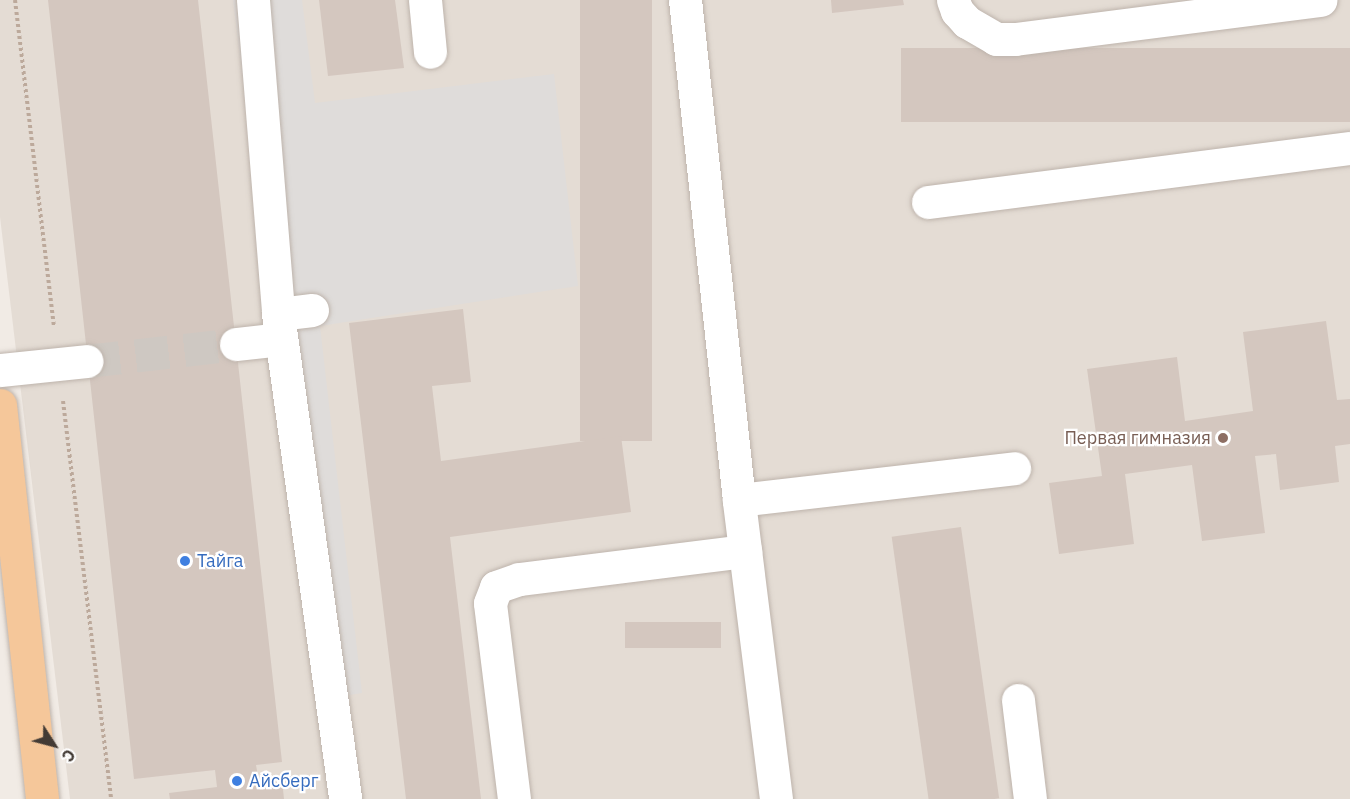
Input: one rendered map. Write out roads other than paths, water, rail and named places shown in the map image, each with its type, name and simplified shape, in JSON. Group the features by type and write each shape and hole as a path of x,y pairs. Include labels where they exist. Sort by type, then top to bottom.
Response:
{"main road":[{"path":"0,405 42,799"}],"lane":[{"path":"253,0 280,326 345,799"},
{"path":"424,0 430,52"},
{"path":"685,0 739,500 776,799"},
{"path":"953,0 957,10 980,32 996,39 1015,39 1321,0"},
{"path":"928,202 1350,148"},
{"path":"236,344 312,310"},
{"path":"0,370 73,362"},
{"path":"739,500 1014,468"},
{"path":"514,799 491,612 492,595 496,587 519,579 745,551"},
{"path":"1018,700 1030,799"}],"tunnel":[{"path":"87,361 236,344"}],"place":[{"name":"Первая гимназия","path":"1223,438"},
{"name":"Тайга","path":"185,561"},
{"name":"Айсберг","path":"237,781"}]}
